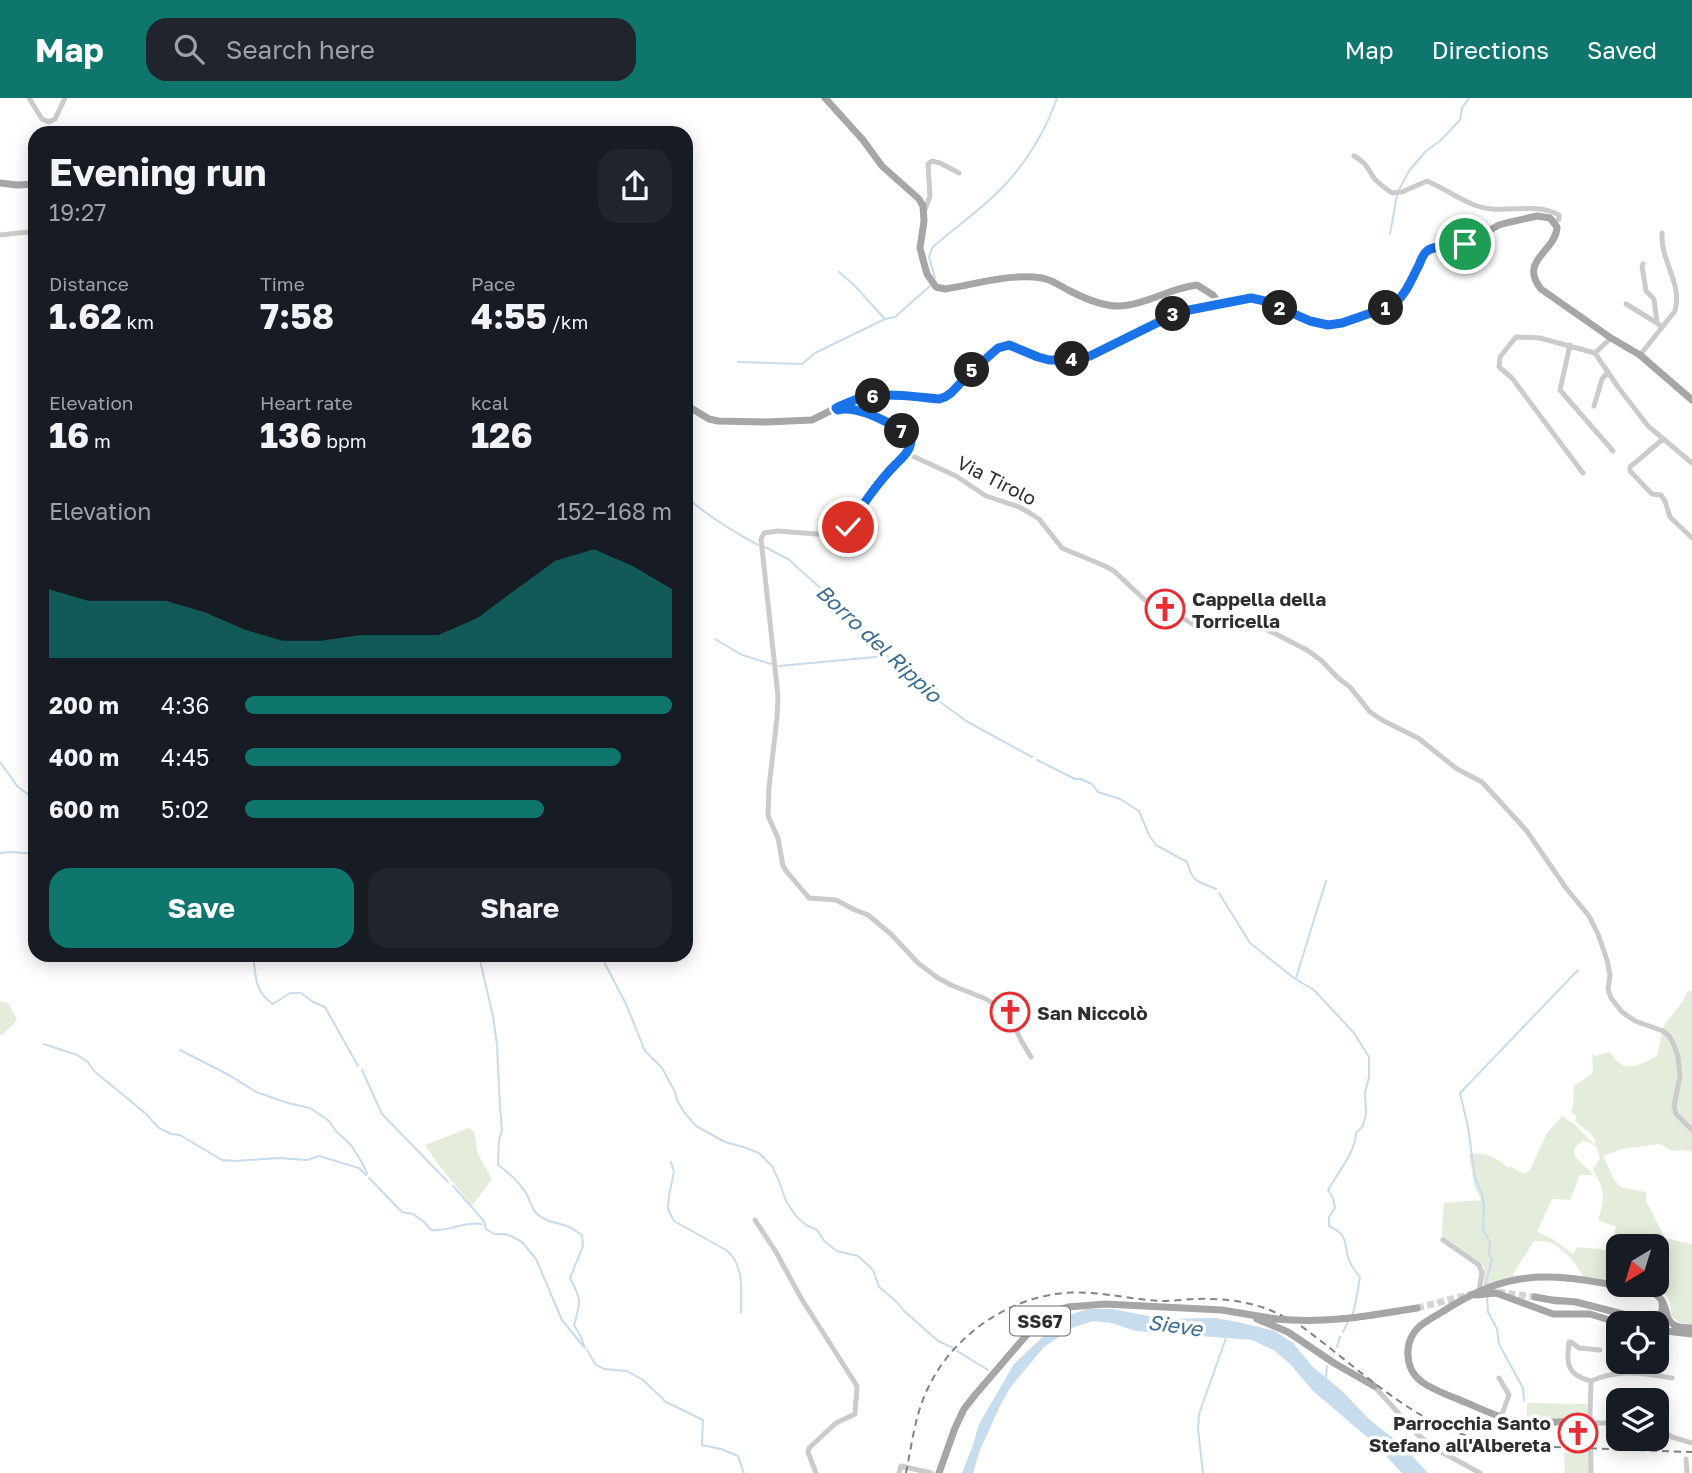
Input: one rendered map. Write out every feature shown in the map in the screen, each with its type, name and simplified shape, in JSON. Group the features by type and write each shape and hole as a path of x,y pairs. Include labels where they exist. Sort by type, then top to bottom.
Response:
{"main road":[{"path":"826,98 882,166 919,199 923,206 920,248 927,274 936,286 945,289 1007,278 1044,278 1088,300 1117,306 1197,285 1213,295 1219,303"},
{"path":"0,183 28,184"},
{"path":"693,409 709,419 732,422 812,420 854,399 870,396 939,399 945,397 1003,346 1009,345 1049,360 1090,356 1171,315 1253,298 1310,321 1328,325 1342,323 1397,302 1424,253 1430,249 1457,247 1499,225 1545,216 1555,222 1557,227 1555,236 1535,263 1535,281 1541,289 1640,355 1692,400"},
{"path":"1590,1423 1524,1422 1501,1417 1423,1383 1410,1368 1408,1346 1418,1328 1465,1297 1483,1289 1516,1279 1536,1278 1562,1278 1606,1285"},
{"path":"1465,1297 1496,1293 1553,1314 1590,1314 1606,1319"},
{"path":"1535,1297 1576,1303 1650,1321 1660,1316 1662,1310 1661,1300 1658,1297"},
{"path":"1660,1297 1670,1322 1679,1327 1692,1328"},
{"path":"1553,1300 1606,1315"},
{"name":"SS67","path":"939,1473 949,1441 964,1409 1036,1324 1054,1311 1105,1304 1222,1310 1276,1319 1309,1321 1350,1319 1417,1308"},
{"path":"1222,1310 1288,1332 1374,1386"},
{"path":"1669,1331 1692,1334"}],"street":[{"path":"29,98 42,119 49,122 55,119 65,98"},
{"path":"1354,156 1392,193 1402,192 1427,181 1478,207 1535,208 1554,212 1559,215 1555,222"},
{"path":"923,215 930,196 928,163 940,163 959,173"},
{"path":"0,235 28,232"},
{"path":"1640,355 1659,325 1675,311 1677,303 1676,288 1661,243 1662,233"},
{"path":"1643,264 1646,291 1654,299 1659,325"},
{"path":"1626,304 1659,325"},
{"path":"1583,473 1513,378 1499,367 1500,357 1516,337 1540,338 1595,353 1648,426 1692,463"},
{"path":"1595,353 1611,338"},
{"path":"1570,345 1560,390 1613,451"},
{"path":"1594,406 1602,379 1608,372"},
{"path":"836,408 865,413 903,432 911,441 911,446 879,482 848,527 839,533 829,535 778,531 764,533 761,539 778,696 768,816 778,838 783,866 809,898 836,900 868,915 938,978 1002,1009 1031,1057"},
{"path":"1662,439 1630,467 1630,471 1651,494 1661,495 1670,517 1692,538"},
{"name":"Via Tirolo","path":"906,453 956,476 986,496 1028,512 1039,519 1062,548 1104,565 1146,601 1165,607 1194,625 1221,622 1266,629 1307,650 1350,687 1370,712 1418,737 1457,769 1482,782 1526,830 1589,916 1607,960 1611,998 1622,1012 1635,1021 1663,1031 1669,1036 1678,1057 1680,1076 1674,1106 1676,1115 1692,1130"},
{"path":"755,1220 857,1387 855,1414 836,1423 808,1448 816,1473"},
{"path":"1443,1240 1479,1265 1483,1289"},
{"path":"1600,1350 1579,1348 1569,1342 1569,1367 1579,1377 1591,1381 1621,1372 1672,1378"},
{"path":"1499,1378 1508,1395 1501,1417"},
{"path":"1591,1381 1591,1473"},
{"path":"1374,1386 1418,1435 1438,1450 1480,1473"},
{"path":"1590,1423 1606,1423"},
{"path":"1669,1435 1692,1443"},
{"path":"1686,1459 1687,1473"},
{"path":"899,1473 901,1466 931,1473"}],"green space":[{"path":"1692,990 1692,1152 1672,1151 1660,1144 1621,1149 1603,1156 1615,1181 1621,1187 1646,1192 1646,1201 1663,1234 1614,1234 1616,1227 1598,1220 1603,1194 1593,1169 1600,1158 1596,1146 1583,1140 1574,1149 1575,1157 1594,1175 1580,1175 1570,1200 1552,1199 1537,1232 1553,1239 1573,1254 1577,1247 1606,1250 1606,1280 1583,1277 1574,1262 1561,1249 1549,1242 1534,1241 1513,1274 1516,1279 1491,1286 1484,1284 1484,1266 1443,1240 1444,1203 1481,1200 1474,1185 1469,1154 1490,1156 1524,1174 1530,1170 1547,1133 1562,1116 1595,1145 1590,1133 1575,1121 1577,1116 1571,1112 1574,1086 1593,1073 1592,1053 1594,1056 1610,1052 1626,1066 1643,1063 1657,1056 1663,1027 1686,993"},
{"path":"0,1001 8,1003 17,1019 2,1035 0,1034"},
{"path":"469,1128 474,1131 478,1154 492,1179 472,1206 425,1145"},
{"path":"1670,1239 1692,1244 1692,1325 1675,1320 1667,1297 1670,1297"},
{"path":"1527,1403 1587,1404 1588,1420 1527,1418"},
{"path":"1564,1452 1588,1453 1589,1473 1565,1473"}],"water":[{"name":"Sieve","path":"1087,1309 1112,1309 1164,1319 1215,1318 1275,1331 1293,1343 1313,1367 1341,1390 1370,1420 1402,1445 1428,1473 1402,1473 1373,1442 1313,1391 1290,1364 1275,1351 1252,1340 1136,1331 1111,1323 1093,1321 1072,1328 1044,1347 1010,1388 980,1450 973,1473 962,1473 979,1424 1014,1364 1064,1317"}],"waterway":[{"path":"935,278 929,257 932,248 1003,187 1041,134 1057,98"},
{"path":"1399,190 1409,171 1426,151 1460,120 1462,108 1469,98"},
{"path":"1390,234 1397,195"},
{"path":"839,272 884,318"},
{"path":"738,362 802,364 815,353 885,319 895,317 930,286"},
{"name":"Borro del Rippio","path":"693,503 720,523 758,545"},
{"name":"Borro del Rippio","path":"765,547 788,559 836,602 887,656 935,698 966,721 1032,757"},
{"path":"715,639 742,655 771,664"},
{"path":"779,666 886,656"},
{"name":"Borro del Rippio","path":"1037,760 1075,779 1092,784 1098,792 1120,799 1139,811 1156,845 1187,862 1194,878 1216,889"},
{"path":"0,762 18,787 28,794"},
{"path":"0,853 28,853"},
{"path":"1296,978 1326,881"},
{"name":"Borro del Rippio","path":"1219,893 1250,943 1294,978 1314,990 1354,1033 1369,1057 1363,1126 1356,1133 1350,1155 1328,1190 1335,1208 1329,1217 1329,1226 1342,1235 1350,1263 1360,1277 1352,1315"},
{"path":"254,962 259,989 273,1004 290,993 301,993 325,1007 358,1066"},
{"path":"480,962 497,1045 502,1130 498,1165 520,1185 539,1216 582,1235 583,1246 570,1278 579,1301 574,1325 585,1348"},
{"path":"604,962 626,1004 645,1051 662,1068 684,1112 696,1126 725,1142 759,1153 772,1166 786,1201 796,1216 817,1230 825,1242 837,1251 858,1256 873,1270 879,1287 938,1341 953,1348"},
{"path":"1485,1286 1492,1259 1489,1255 1490,1243 1483,1229 1482,1194 1475,1178 1460,1093 1578,970"},
{"path":"44,1044 77,1055 88,1062 94,1071 159,1128 180,1135 222,1160 307,1160 319,1156 359,1168 366,1175"},
{"path":"180,1050 256,1092 310,1108 328,1120 351,1145 366,1175"},
{"path":"362,1070 382,1114 448,1182"},
{"path":"671,1162 674,1172 668,1209 674,1221 732,1256 741,1279 741,1313"},
{"path":"369,1178 402,1212 413,1214 431,1230 482,1224"},
{"path":"453,1186 484,1221 486,1229 522,1242 536,1259 562,1320 583,1346"},
{"path":"1487,1295 1488,1312 1497,1329 1499,1344 1523,1388 1524,1401"},
{"name":"Borro del Rippio","path":"1343,1332 1349,1320"},
{"name":"Borro del Rippio","path":"1337,1347 1340,1337"},
{"path":"1203,1473 1199,1414 1226,1338"},
{"path":"587,1350 595,1364 604,1369 627,1371 643,1380 666,1402 703,1420 702,1445 738,1456 744,1473"},
{"path":"957,1351 988,1370"},
{"name":"Borro del Rippio","path":"1326,1377 1327,1366"}],"tunnel":[{"path":"1498,1292 1535,1297"},
{"path":"1417,1308 1472,1294"}],"railway":[{"path":"906,1473 920,1407 940,1368 968,1335 1003,1311 1023,1302 1043,1296 1076,1292 1164,1301 1219,1299 1253,1304 1284,1317"},
{"path":"1301,1326 1417,1413 1452,1431 1487,1440 1524,1445 1692,1452"}],"place":[{"name":"Cappella della Torricella","path":"1165,609"},
{"name":"San Niccolò","path":"1010,1012"},
{"name":"Parrocchia Santo Stefano all'Albereta","path":"1578,1433"}],"route":[{"path":"848,527 879,482 911,446 908,436 891,425 853,409 836,408 854,399 870,396 939,399 951,393 972,371 1003,346 1009,345 1049,360 1090,356 1171,315 1241,299 1265,301 1321,324 1342,323 1397,302 1424,253 1430,249 1465,244"}]}
